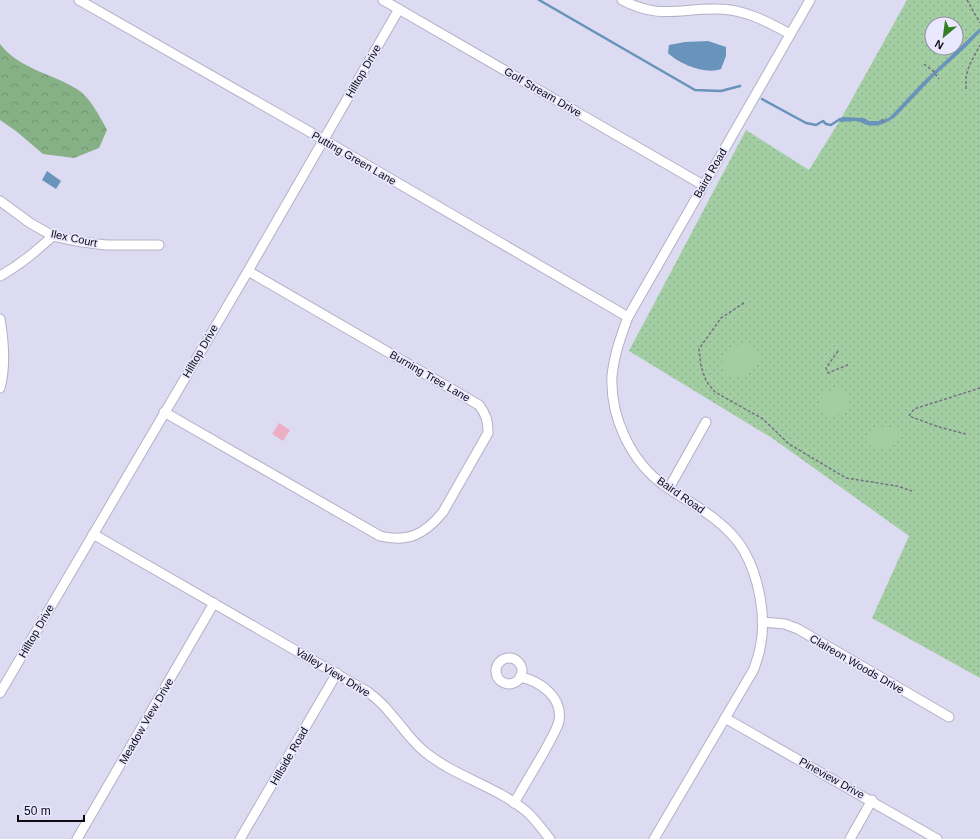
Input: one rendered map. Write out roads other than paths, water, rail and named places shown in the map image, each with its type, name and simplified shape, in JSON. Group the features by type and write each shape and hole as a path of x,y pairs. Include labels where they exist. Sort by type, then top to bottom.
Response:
{"street":[{"name":"Putting Green Lane","path":"79,0 324,140 628,317"},
{"name":"Golf Stream Drive","path":"384,0 703,185"},
{"path":"622,0 638,7 658,12 719,9 730,10 756,17 790,34"},
{"name":"Baird Road","path":"654,839 754,669 760,648 762,622 756,579 744,550 716,520 651,474 637,459 626,441 620,426 612,392 612,375 618,346 628,317 810,0"},
{"name":"Hilltop Drive","path":"0,693 248,271 399,9"},
{"name":"Ilex Court","path":"0,201 30,223 53,236 106,245 159,245"},
{"path":"0,276 13,269 32,255 53,236"},
{"name":"Burning Tree Lane","path":"164,412 380,536 392,539 414,536 426,530 443,512 488,433 487,418 479,405 248,271"},
{"path":"0,319 4,356 0,388"},
{"path":"669,488 706,422"},
{"name":"Valley View Drive","path":"93,534 368,692 379,701 414,742 426,753 526,811 550,839"},
{"name":"Meadow View Drive","path":"78,839 214,603"},
{"name":"Claireon Woods Drive","path":"762,622 785,624 798,629 949,717"},
{"name":"Hillside Road","path":"240,839 337,673"},
{"path":"514,803 555,731 559,714 558,706 547,689 529,679 520,677"},
{"name":"Pineview Drive","path":"725,718 872,800 937,839"},
{"path":"850,839 872,800"}],"water":[{"path":"980,28 980,32 964,49 964,43"},
{"path":"708,41 726,47 726,56 721,69 708,71 693,67 679,61 668,53 669,45 685,42"},
{"path":"950,56 956,56 934,76 896,116 883,124 871,126 857,121 839,122 842,117 864,118 869,121 878,121 889,118 922,83"},
{"path":"47,171 61,181 56,189 42,180"}],"waterway":[{"path":"539,0 695,90 721,91 740,86"},
{"path":"762,99 806,123 816,125 823,121 826,124 831,125 840,119 843,119"}]}
